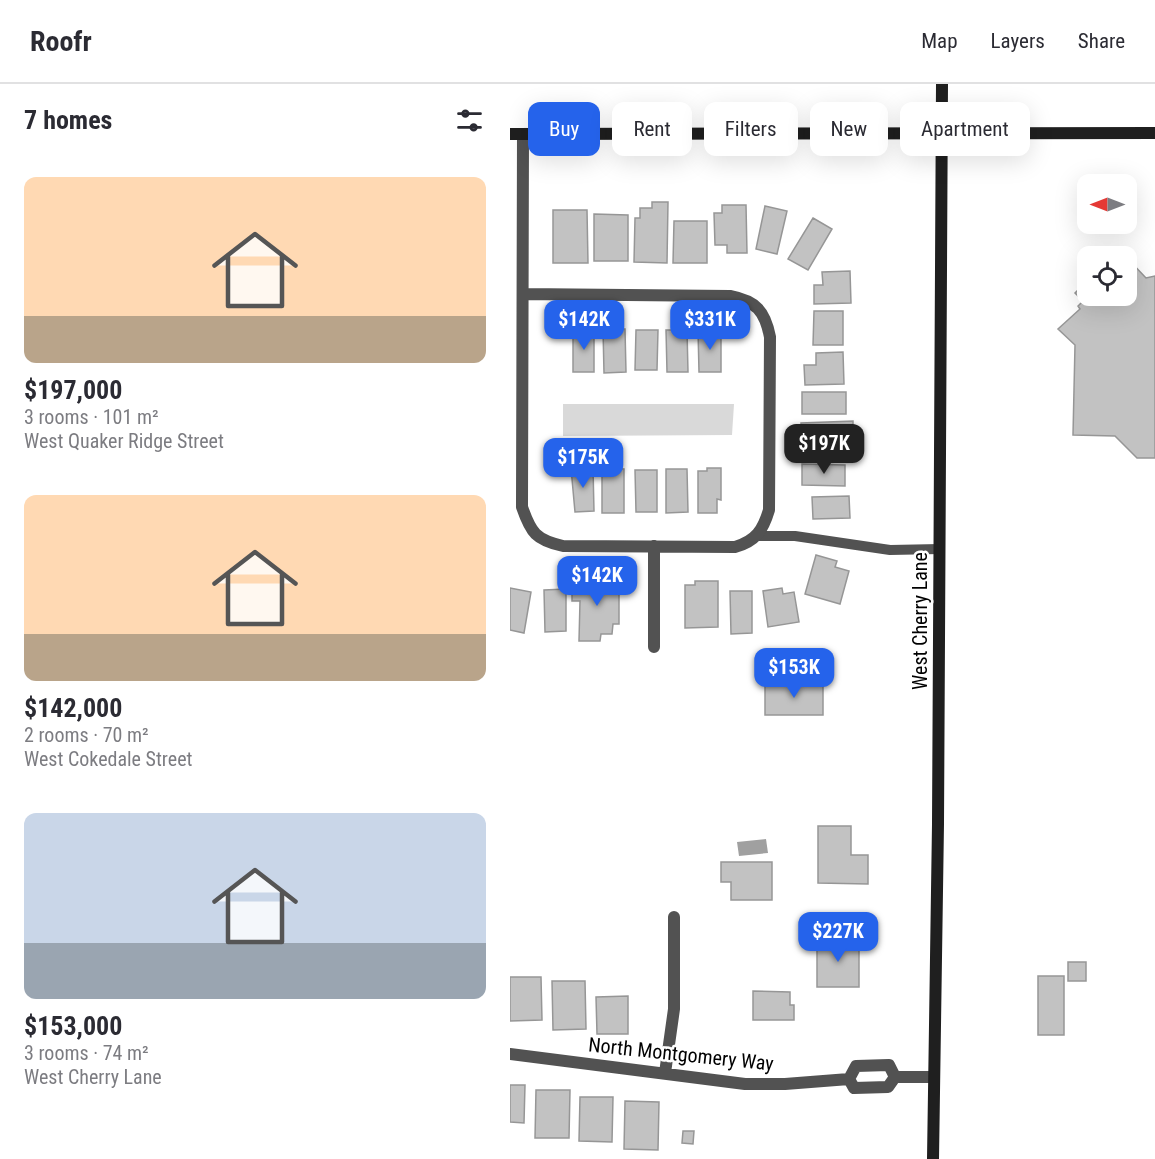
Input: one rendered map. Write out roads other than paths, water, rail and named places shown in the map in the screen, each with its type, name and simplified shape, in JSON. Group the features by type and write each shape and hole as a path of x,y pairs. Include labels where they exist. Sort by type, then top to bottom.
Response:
{"main road":[{"name":"West Cherry Lane","path":"942,84 942,102"},
{"path":"1030,134 1155,133"},
{"path":"516,134 900,134"},
{"name":"West Cherry Lane","path":"933,1159 943,156"}],"street":[{"path":"516,134 523,294 522,507 528,524 536,537 548,543 563,546 735,547 747,544 758,536 769,510 770,337 767,321 759,308 746,299 730,296 523,294"},
{"path":"654,546 654,647"},
{"path":"665,1073 674,1009 674,917"},
{"name":"North Montgomery Way","path":"510,1054 745,1084 784,1084 849,1079"},
{"name":"North Montgomery Way","path":"849,1079 856,1066 889,1065 895,1077"},
{"name":"North Montgomery Way","path":"895,1077 934,1077"},
{"name":"North Montgomery Way","path":"849,1079 854,1088 888,1087 895,1077"}],"lane":[{"path":"758,536 795,536 890,550 940,549"}]}
